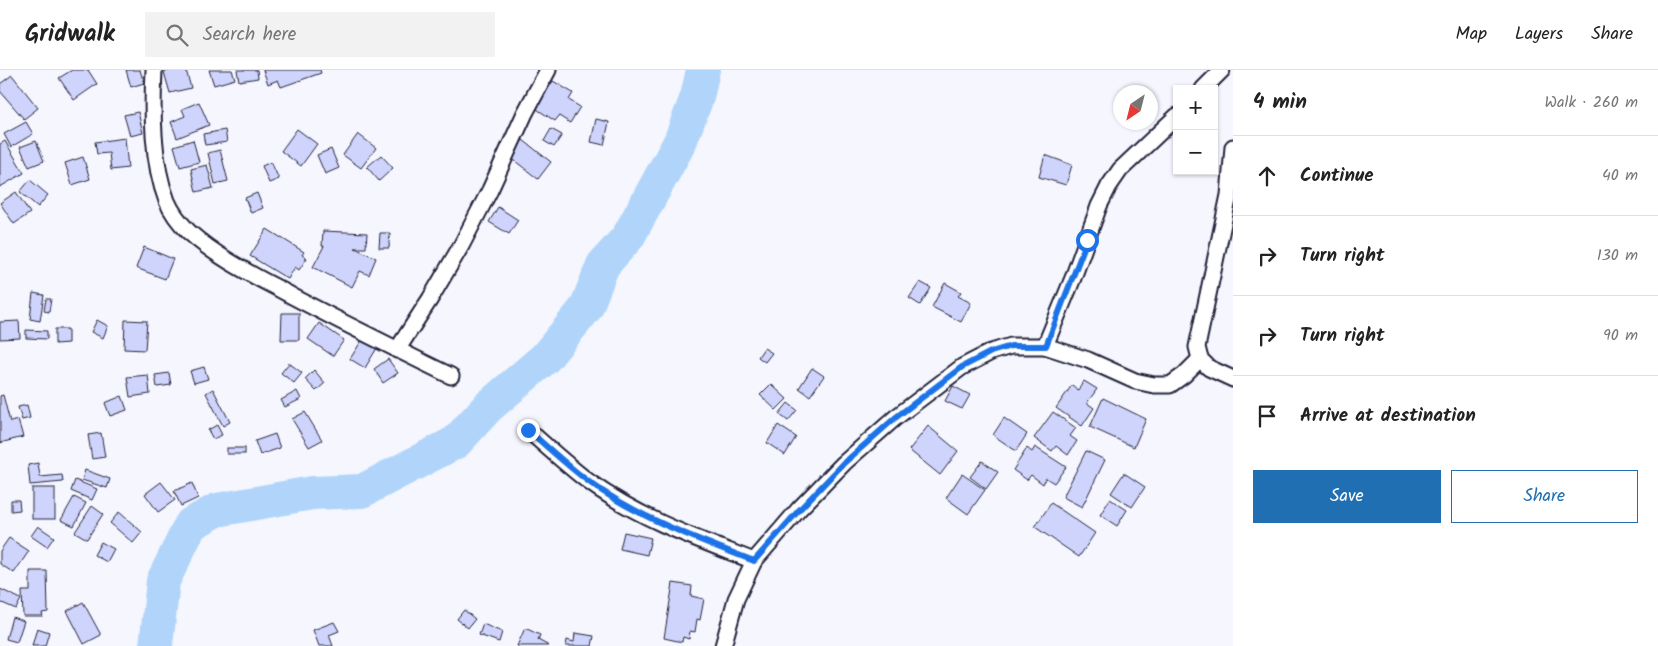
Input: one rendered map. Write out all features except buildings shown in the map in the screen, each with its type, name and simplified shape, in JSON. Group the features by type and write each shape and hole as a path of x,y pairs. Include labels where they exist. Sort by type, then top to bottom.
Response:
{"street":[{"path":"154,70 152,112 159,172 168,202 179,220 190,232 235,264 283,291 451,376"},
{"path":"397,350 430,299 465,238 548,70"},
{"path":"1207,85 1222,70"},
{"path":"1046,346 1099,206 1109,186 1120,170 1173,120"},
{"path":"1233,147 1230,195 1197,347 1200,359 1209,368 1233,379"},
{"path":"723,646 736,599 754,561 844,463 895,418 962,367 991,352 1011,346 1046,346 1088,360 1135,381 1154,385 1170,385 1184,375 1200,359"},
{"path":"528,430 590,483 631,508 691,537 754,561"}],"waterway":[{"path":"156,646 163,581 191,524 217,510 312,493 362,491 456,442 488,407 545,358 586,308 603,265 628,237 680,142 697,97 703,70"}],"route":[{"path":"528,430 590,483 631,508 691,537 754,561 844,463 895,418 962,367 991,352 1011,346 1046,346 1087,240"}]}
